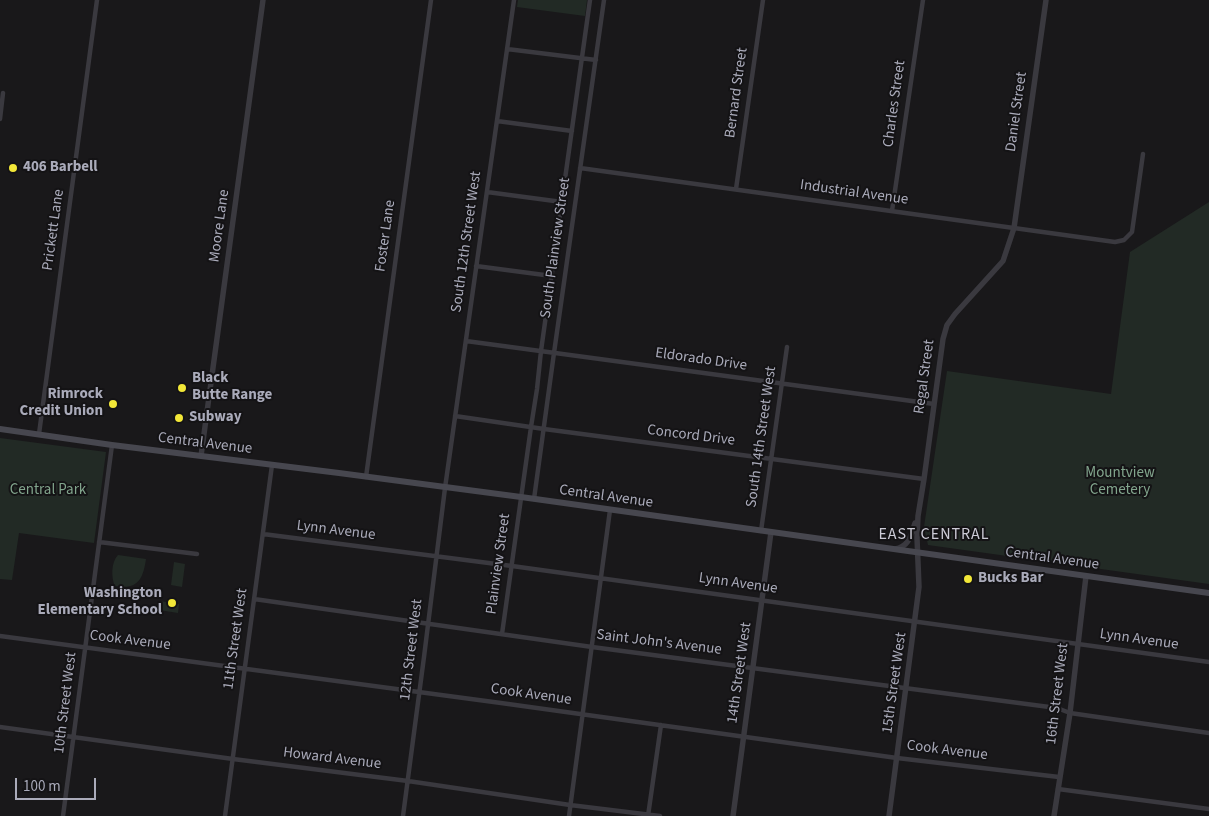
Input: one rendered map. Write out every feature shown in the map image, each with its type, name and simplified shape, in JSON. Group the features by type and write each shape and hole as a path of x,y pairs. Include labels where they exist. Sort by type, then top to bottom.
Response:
{"main road":[{"name":"Central Avenue","path":"0,429 112,445 366,476 1209,593"}],"street":[{"name":"Prickett Lane","path":"39,434 97,0"},
{"name":"Moore Lane","path":"201,456 264,0"},
{"name":"Foster Lane","path":"366,476 431,0"},
{"name":"South 12th Street West","path":"445,488 514,0"},
{"name":"South Plainview Street","path":"521,498 590,0"},
{"name":"South Plainview Street","path":"534,499 604,0"},
{"name":"Bernard Street","path":"736,189 763,0"},
{"name":"Charles Street","path":"892,211 922,0"},
{"name":"Daniel Street","path":"1014,228 1046,0"},
{"path":"507,49 596,60"},
{"path":"0,118 4,93"},
{"path":"497,120 572,131"},
{"name":"Industrial Avenue","path":"580,168 1115,242 1124,240 1132,232 1144,154"},
{"path":"487,192 562,202"},
{"name":"Regal Street","path":"918,553 918,516 943,339 947,325 954,314 1003,261 1014,228"},
{"path":"476,266 552,276"},
{"name":"Eldorado Drive","path":"466,341 934,404"},
{"name":"South 14th Street West","path":"761,531 787,347"},
{"name":"Concord Drive","path":"455,416 924,479"},
{"name":"10th Street West","path":"63,816 112,445"},
{"name":"11th Street West","path":"225,816 272,465"},
{"name":"12th Street West","path":"403,816 445,488"},
{"name":"Plainview Street","path":"502,634 521,498"},
{"path":"569,816 610,510"},
{"path":"891,549 902,547 906,544 918,516"},
{"name":"14th Street West","path":"733,816 771,532"},
{"name":"Lynn Avenue","path":"263,534 601,578 1209,662"},
{"path":"99,542 197,554"},
{"name":"15th Street West","path":"889,816 916,622 919,587 918,553"},
{"name":"16th Street West","path":"1054,816 1070,713 1086,576"},
{"name":"Saint John's Avenue","path":"254,599 592,647 1057,708 1070,713 1209,733"},
{"name":"Cook Avenue","path":"0,636 897,758 1059,777"},
{"path":"648,815 661,725"},
{"name":"Howard Avenue","path":"0,727 233,760 408,781 660,816"},
{"path":"1058,789 1209,809"}],"green space":[{"path":"518,0 587,0 585,16 517,7"},
{"name":"Mountview Cemetery","path":"1209,202 1209,584 928,545 924,527 947,371 1111,394 1130,252"},
{"name":"Central Park","path":"0,438 106,452 94,543 19,533 12,580 0,579"},
{"path":"118,555 146,559 138,582 129,586 115,586 112,570"},
{"path":"174,562 185,564 182,587 171,585"},
{"path":"160,601 179,604 178,613 159,610"}],"place":[{"name":"406 Barbell","path":"13,168"},
{"name":"Black Butte Range","path":"182,388"},
{"name":"Rimrock Credit Union","path":"113,404"},
{"name":"Subway","path":"179,418"},
{"name":"Bucks Bar","path":"968,579"},
{"name":"Washington Elementary School","path":"172,603"}],"district":[{"name":"EAST CENTRAL","path":"934,535"}]}
